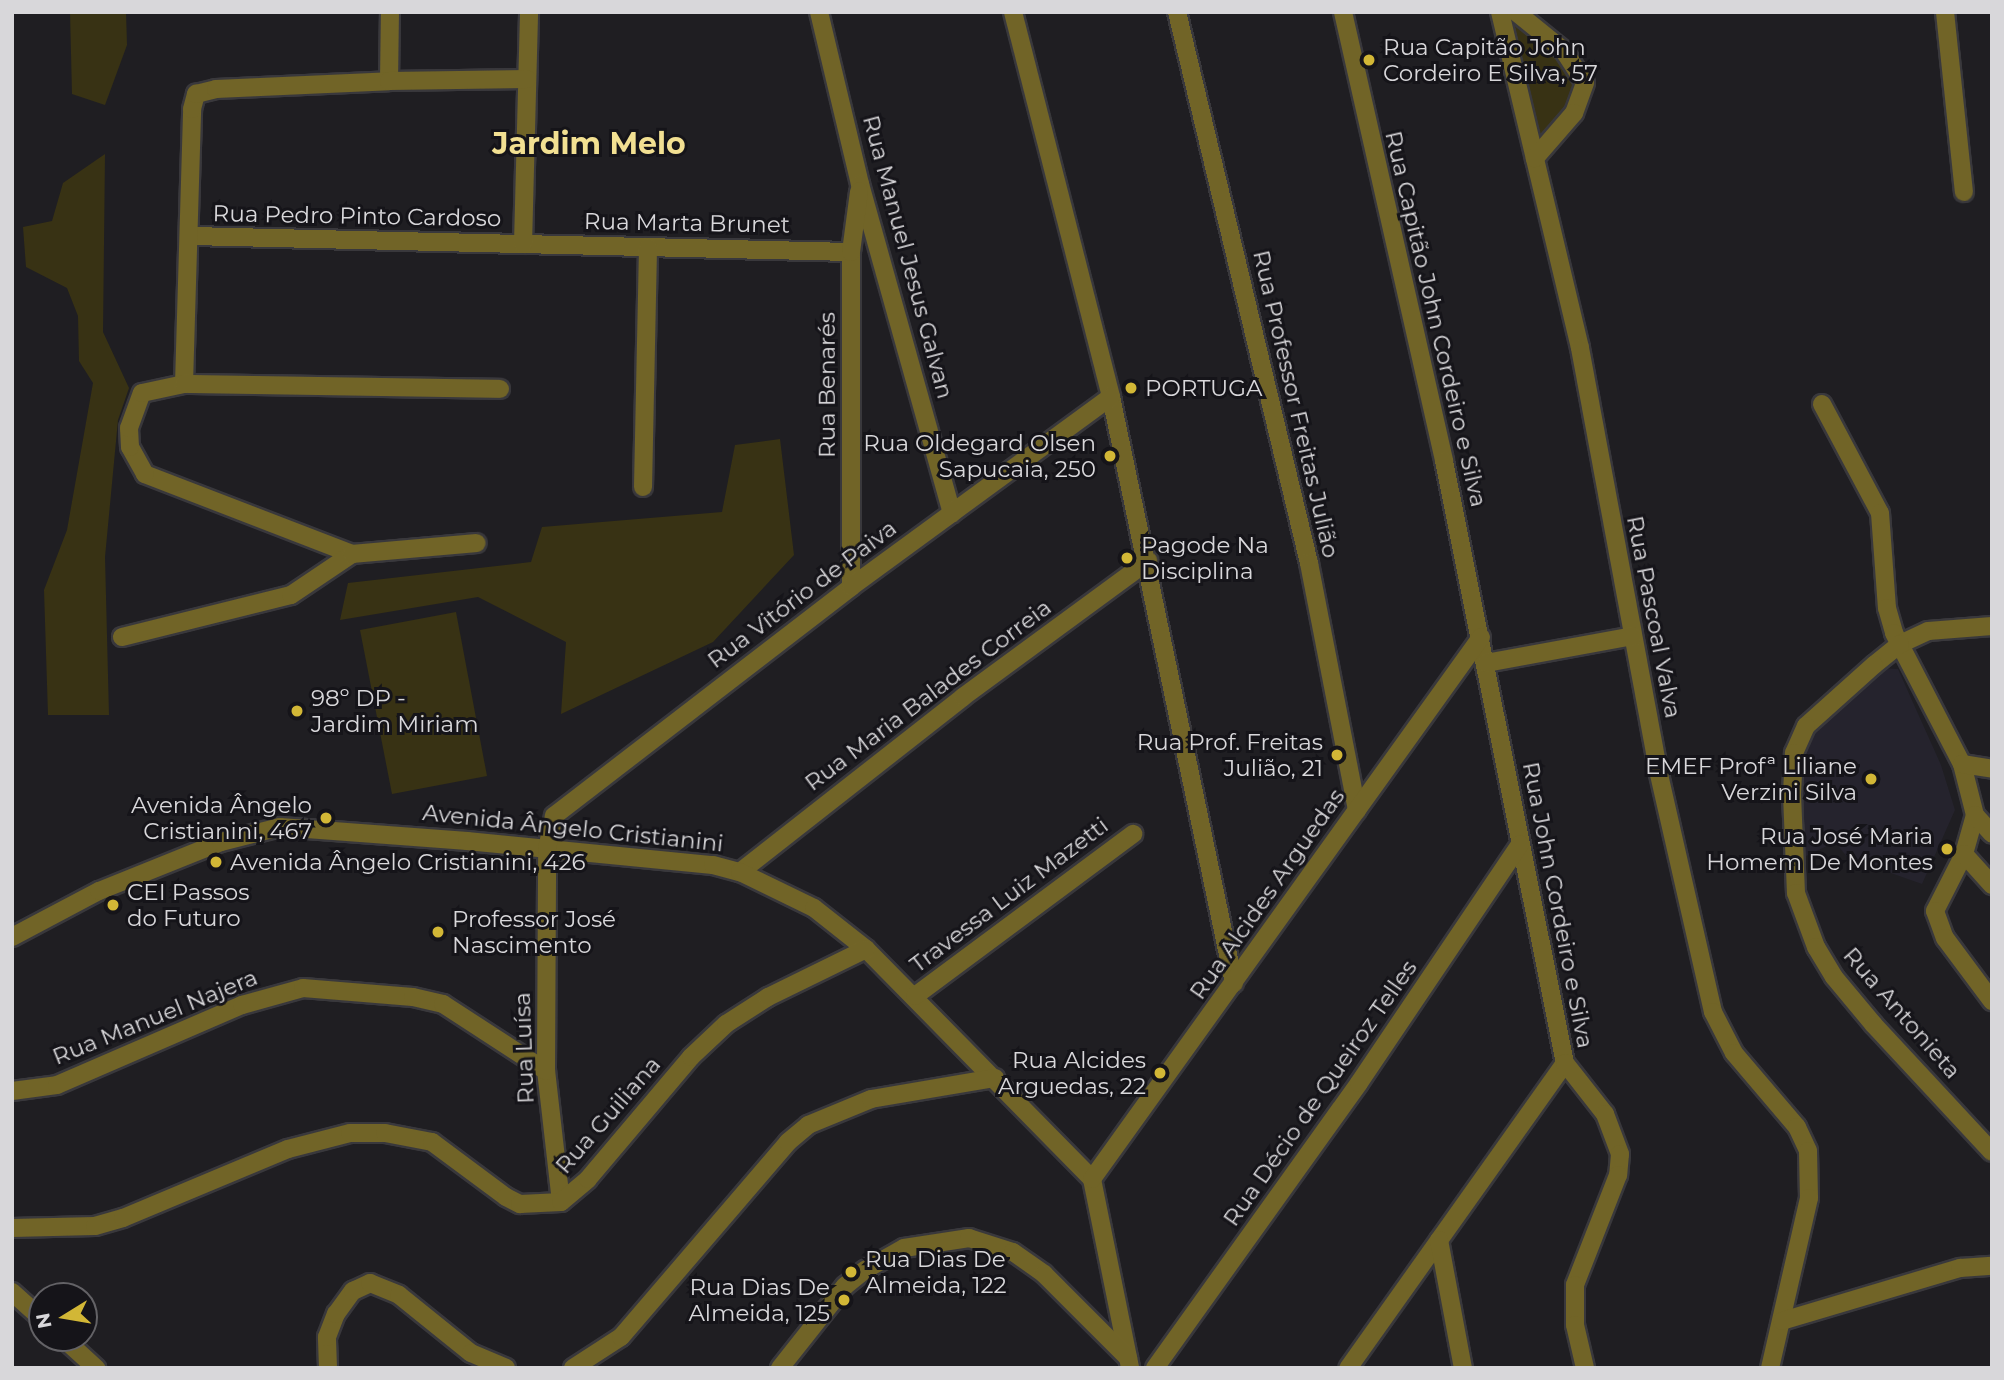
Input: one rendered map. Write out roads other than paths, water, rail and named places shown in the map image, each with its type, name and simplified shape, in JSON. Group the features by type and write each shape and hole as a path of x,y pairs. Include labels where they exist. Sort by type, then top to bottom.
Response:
{"street":[{"path":"389,81 390,12"},
{"path":"523,244 529,12"},
{"name":"Rua Manuel Jesus Galvan","path":"819,12 860,184 952,513"},
{"path":"1013,12 1111,397 1148,561 1234,983"},
{"name":"Rua Professor Freitas Julião","path":"1177,12 1303,538 1357,810"},
{"name":"Rua Capitão John Cordeiro e Silva","path":"1343,12 1481,637"},
{"name":"Rua Pascoal Valva","path":"1500,12 1580,348 1658,770 1713,1012 1734,1053 1797,1127 1808,1151 1809,1198 1770,1368"},
{"path":"1516,12 1564,51 1585,83 1574,113 1535,158"},
{"path":"1945,12 1964,192"},
{"path":"184,384 191,236 193,100 202,91 389,81 527,79"},
{"name":"Rua Benarés","path":"851,587 851,252 860,184"},
{"name":"Rua Pedro Pinto Cardoso","path":"191,236 523,244"},
{"name":"Rua Marta Brunet","path":"523,244 851,252"},
{"path":"643,487 648,247"},
{"path":"477,543 352,554 145,474 130,447 133,410 142,393 184,384 500,389"},
{"name":"Rua Vitório de Paiva","path":"547,849 548,831 565,804 851,587 1111,397"},
{"path":"1822,404 1877,505 1884,536 1887,608 1900,645 1962,764 1975,815 1992,834"},
{"path":"122,637 291,596 352,554"},
{"name":"Rua Maria Balades Correia","path":"740,872 963,697 1148,561"},
{"name":"Rua Antonieta","path":"1992,626 1928,631 1900,645 1819,712 1798,739 1791,794 1796,893 1812,938 1834,977 1992,1152"},
{"path":"1486,663 1633,636"},
{"name":"Rua Alcides Arguedas","path":"1092,1180 1234,983 1271,925 1481,637"},
{"name":"Rua John Cordeiro e Silva","path":"1348,1368 1565,1063 1481,637"},
{"path":"1962,764 1992,768"},
{"path":"1975,815 1964,854 1935,911 1945,938 1992,1002"},
{"name":"Avenida Ângelo Cristianini","path":"12,937 99,891 221,842 279,827 713,864 740,872 814,908 866,949 915,996 1092,1180"},
{"name":"Travessa Luiz Mazetti","path":"915,996 1133,834"},
{"name":"Rua Décio de Queiroz Telles","path":"1155,1368 1359,1083 1520,845"},
{"name":"Rua Luísa","path":"547,849 546,1070 561,1202"},
{"path":"1964,854 1992,886"},
{"name":"Rua Guiliana","path":"12,1228 95,1226 123,1219 288,1149 350,1133 385,1133 432,1142 506,1197 520,1204 561,1202 588,1179 691,1057 726,1024 768,997 866,949"},
{"name":"Rua Manuel Najera","path":"12,1091 57,1085 242,1004 303,988 443,1004 546,1070"},
{"path":"1565,1063 1605,1114 1620,1154 1618,1175 1575,1285 1576,1325 1586,1368"},
{"path":"573,1368 621,1337 788,1142 808,1125 872,1099 995,1078"},
{"path":"1092,1180 1129,1363"},
{"path":"780,1368 845,1286 865,1270 904,1248 969,1238 1013,1252 1044,1274 1129,1363"},
{"path":"1439,1240 1463,1368"},
{"path":"1782,1321 1960,1268 1992,1266"},
{"path":"328,1368 327,1337 336,1314 354,1291 370,1283 399,1296 471,1353 506,1368"},
{"path":"12,1292 28,1306"},
{"path":"78,1352 96,1368"}],"place":[{"name":"Rua Capitão John Cordeiro E Silva, 57","path":"1369,60"},
{"name":"PORTUGA","path":"1131,388"},
{"name":"Rua Oldegard Olsen Sapucaia, 250","path":"1110,456"},
{"name":"Pagode Na Disciplina","path":"1127,558"},
{"name":"98º DP - Jardim Miriam","path":"297,711"},
{"name":"Rua Prof. Freitas Julião, 21","path":"1337,755"},
{"name":"EMEF Profª Liliane Verzini Silva","path":"1871,779"},
{"name":"Avenida Ângelo Cristianini, 467","path":"326,818"},
{"name":"Rua José Maria Homem De Montes","path":"1947,849"},
{"name":"Avenida Ângelo Cristianini, 426","path":"216,862"},
{"name":"CEI Passos do Futuro","path":"113,905"},
{"name":"Professor José Nascimento","path":"438,932"},
{"name":"Rua Alcides Arguedas, 22","path":"1160,1073"},
{"name":"Rua Dias De Almeida, 122","path":"851,1272"},
{"name":"Rua Dias De Almeida, 125","path":"844,1300"}],"district":[{"name":"Jardim Melo","path":"589,144"}]}
